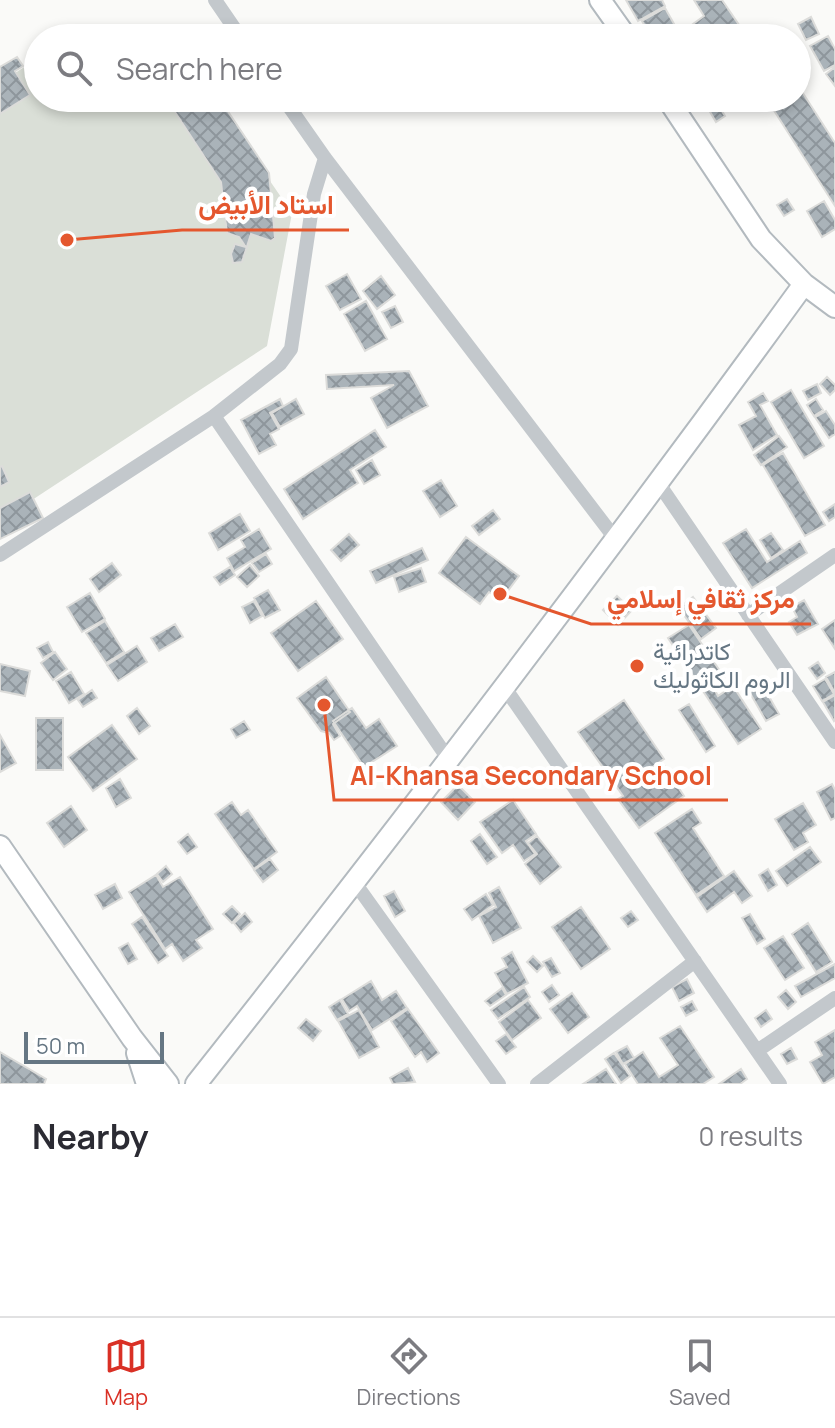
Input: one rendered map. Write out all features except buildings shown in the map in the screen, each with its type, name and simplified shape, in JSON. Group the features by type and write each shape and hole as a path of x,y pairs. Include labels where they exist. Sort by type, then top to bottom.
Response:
{"street":[{"path":"215,0 231,24"},
{"path":"600,0 617,24"},
{"path":"293,112 617,541"},
{"path":"676,112 761,239 804,284 835,307"},
{"path":"0,555 214,416 280,364 291,349 314,194 325,158"},
{"path":"196,1084 355,883 617,541 804,284"},
{"path":"214,416 449,760"},
{"path":"659,484 835,742"},
{"path":"748,615 835,555"},
{"path":"505,688 780,1084"},
{"path":"0,846 132,1038 168,1084"},
{"path":"355,883 499,1084"},
{"path":"537,1084 695,961"},
{"path":"757,1051 835,998"},
{"path":"132,1038 147,1084"},
{"path":"212,1084 214,1061"}],"shaded area":[{"path":"24,67 24,112 223,112 292,213 267,346 0,521 0,83"}],"place":[{"name":"استاد الأبيض","path":"67,240"},
{"name":"مركز ثقافي إسلامي","path":"500,594"},
{"name":"كاتدرائية الروم الكاثوليك","path":"637,666"},
{"name":"Al-Khansa Secondary School","path":"324,705"}]}
